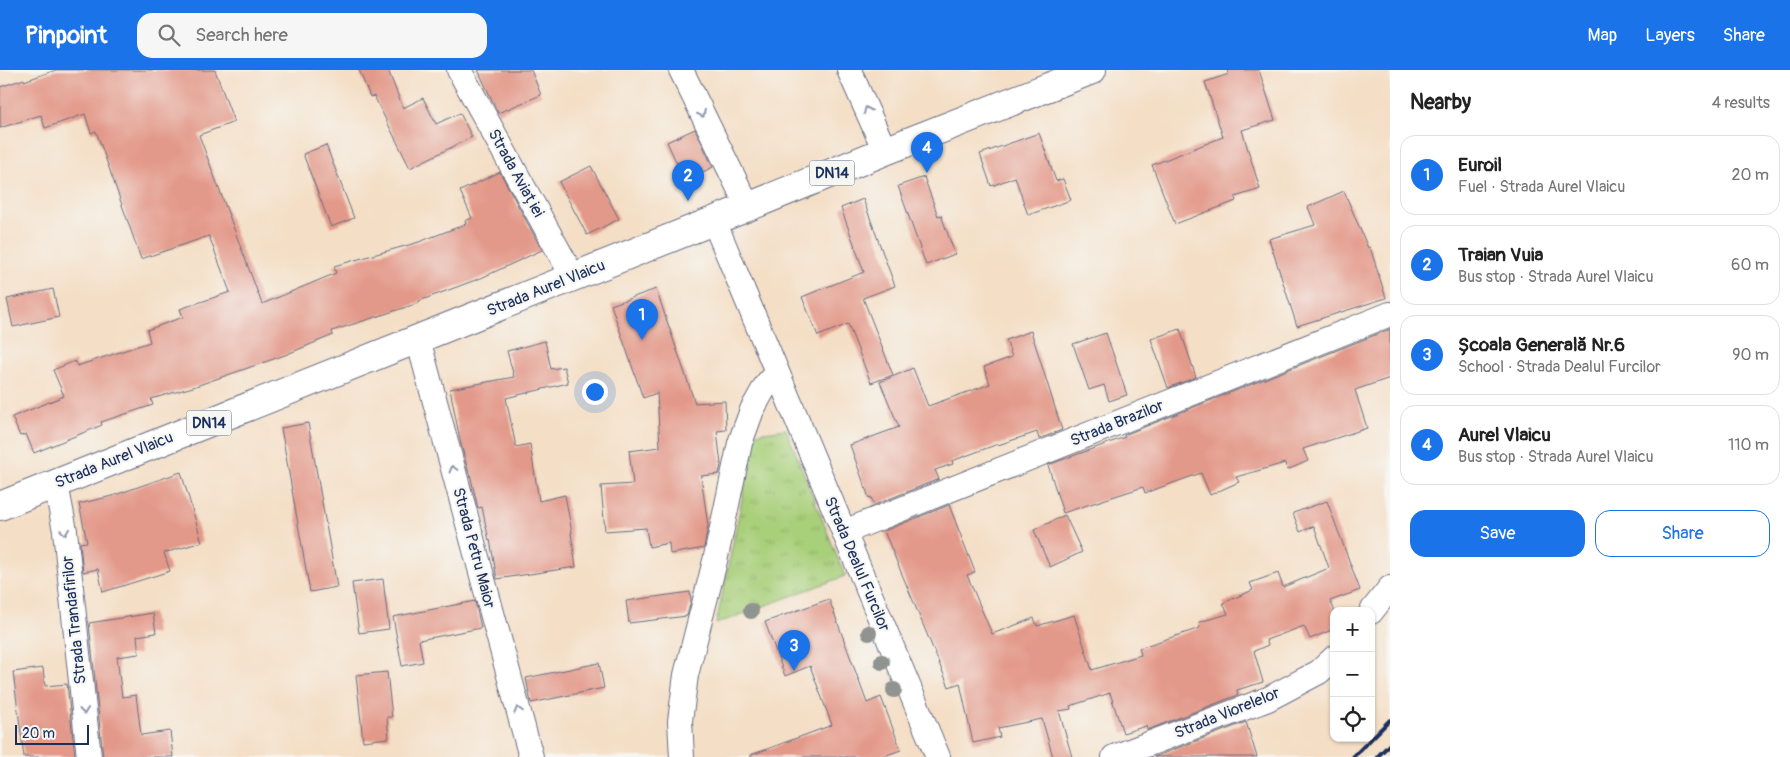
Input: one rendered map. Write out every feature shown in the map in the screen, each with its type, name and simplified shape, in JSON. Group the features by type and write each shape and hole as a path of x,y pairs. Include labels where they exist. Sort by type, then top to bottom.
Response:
{"main road":[{"name":"Strada Aurel Vlaicu","path":"0,506 714,221 885,151 1054,77 1092,70"}],"street":[{"name":"Strada Aviației","path":"459,70 573,276"},
{"path":"681,70 748,207"},
{"path":"849,70 885,151"},
{"name":"Strada Dealul Furcilor","path":"714,221 938,757"},
{"name":"Strada Brazilor","path":"844,532 1390,314"},
{"name":"Strada Petru Maior","path":"418,339 531,757"},
{"path":"682,757 680,721 686,675 715,561 740,443 752,410 766,385 777,372"},
{"name":"Strada Trandafirilor","path":"56,484 65,531 89,757"},
{"path":"1375,607 1390,588"},
{"name":"Strada Viorelelor","path":"1114,757 1268,699 1319,672 1330,662"}],"green space":[{"path":"786,429 845,576 716,624 756,433"}],"building":[{"path":"56,70 215,70 234,122 199,135 262,304 336,273 334,266 419,242 466,224 465,221 472,218 460,191 500,172 542,250 481,278 419,301 419,303 332,331 333,335 285,355 193,387 151,399 153,405 101,422 102,425 34,453 26,434 20,436 12,417 64,396 53,370 75,361 77,366 150,342 147,330 183,317 180,309 230,292 209,236 141,259 96,131 91,133 85,114 45,128 41,115 0,128 0,87"},
{"path":"359,70 388,70 403,108 423,98 436,124 460,113 472,137 410,168 374,96 370,97"},
{"path":"478,70 531,70 541,95 498,113"},
{"path":"1228,70 1259,70 1275,120 1242,130 1260,189 1235,197 1236,201 1175,224 1152,165 1223,137 1205,82 1229,74"},
{"path":"695,129 713,167 685,181 667,142"},
{"path":"1039,133 1056,181 1063,179 1071,200 1028,215 1015,177 991,186 980,154"},
{"path":"326,145 354,218 331,227 303,154"},
{"path":"591,166 619,219 587,235 559,182"},
{"path":"924,177 938,216 941,215 955,254 926,265 898,186"},
{"path":"1344,191 1368,248 1370,247 1386,298 1297,326 1269,239 1315,225 1308,207"},
{"path":"863,199 895,286 863,298 893,375 871,383 848,324 818,336 802,297 864,272 841,208"},
{"path":"53,289 59,317 13,327 7,299"},
{"path":"656,289 695,403 725,401 726,430 717,431 721,465 719,474 701,476 708,526 704,548 670,554 669,543 649,547 646,528 605,531 601,486 633,484 629,451 660,447 657,393 643,398 611,305"},
{"path":"1180,329 1196,377 1168,388 1151,339"},
{"path":"1390,329 1390,378 1355,390 1367,428 1303,449 1308,461 1287,470 1285,463 1236,477 1239,482 1210,495 1201,473 1145,493 1143,487 1063,513 1048,465 1125,437 1124,435"},
{"path":"1031,331 1062,430 1039,439 1037,432 952,461 953,464 935,470 939,479 874,505 871,497 869,498 850,445 899,427 880,382 913,368 928,406 990,384 984,367 1012,357 1006,340"},
{"path":"1106,333 1127,395 1109,401 1104,385 1089,390 1073,344"},
{"path":"545,341 551,369 564,367 568,383 506,398 516,447 530,444 539,501 565,495 576,567 497,579 482,507 478,508 460,440 450,389 514,377 507,351"},
{"path":"308,423 337,587 310,592 281,428"},
{"path":"181,472 202,542 164,553 170,571 103,592 98,569 83,572 80,543 87,542 79,504 112,496"},
{"path":"1327,501 1360,590 1330,601 1333,607 1330,607 1330,631 1310,639 1304,626 1266,640 1268,645 1254,651 1263,682 1237,690 1238,695 1147,730 1146,726 1123,733 1110,693 1070,706 1071,709 1059,711 1072,757 1053,757 1042,719 998,728 1000,737 973,743 960,683 949,687 884,531 949,505 975,572 967,575 992,634 1034,618 1037,626 1074,615 1092,670 1141,655 1139,648 1200,628 1199,622 1228,614 1223,603 1253,590 1250,583 1278,573 1283,587 1329,568 1314,526 1300,532 1293,513"},
{"path":"1065,515 1082,552 1050,567 1034,530"},
{"path":"383,579 389,629 359,633 352,583"},
{"path":"690,592 691,600 687,616 629,623 626,601"},
{"path":"829,599 867,703 881,697 901,750 881,757 751,757 751,755 832,725 810,666 785,676 765,622"},
{"path":"475,601 481,628 419,640 423,662 402,666 393,617"},
{"path":"153,613 156,633 137,636 139,654 117,657 122,697 136,695 141,735 170,731 173,757 103,757 89,623"},
{"path":"599,663 604,688 531,703 526,678"},
{"path":"43,668 45,686 67,684 75,757 24,757 13,672"},
{"path":"387,672 392,717 387,717 389,738 363,741 356,675"},
{"path":"1246,722 1257,757 1154,757"}],"railway":[{"path":"1353,757 1390,720"},
{"path":"1377,757 1390,744"}],"place":[{"name":"Aurel Vlaicu","path":"927,173"},
{"name":"Traian Vuia","path":"688,201"},
{"name":"Euroil","path":"642,340"},
{"name":"Școala Generală Nr.6","path":"794,671"}]}
